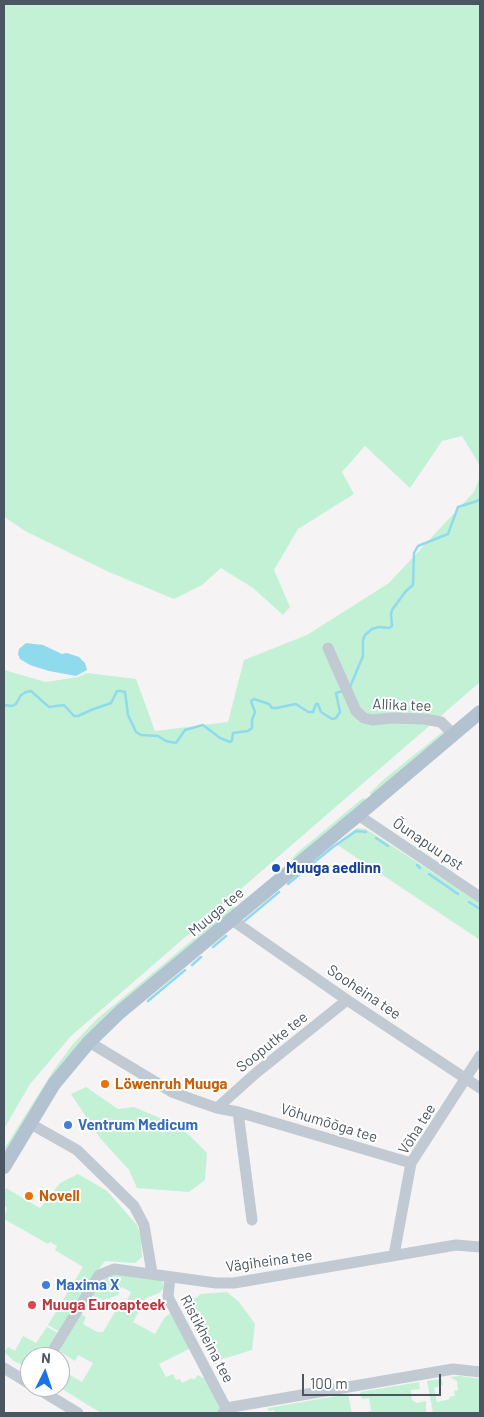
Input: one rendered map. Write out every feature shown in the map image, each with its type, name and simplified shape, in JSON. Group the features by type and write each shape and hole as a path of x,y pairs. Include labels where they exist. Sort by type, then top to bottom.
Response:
{"main road":[{"name":"Muuga tee","path":"4,1167 54,1084 88,1042 120,1012 358,816 480,712"}],"street":[{"name":"Allika tee","path":"328,648 356,711 364,718 372,720 393,718 424,719 441,722 453,734"},
{"name":"Õunapuu pst","path":"358,816 478,892"},
{"name":"Sooheina tee","path":"232,920 347,1000 480,1088"},
{"name":"Sooputke tee","path":"217,1108 256,1073 347,1000"},
{"name":"Võhumõõga tee","path":"88,1042 172,1092 217,1108 238,1112 411,1164"},
{"name":"Võha tee","path":"394,1255 411,1164 480,1056"},
{"path":"238,1112 252,1220"},
{"path":"30,1123 77,1150 134,1206 144,1225 152,1273"},
{"name":"Vägiheina tee","path":"55,1347 99,1275 114,1269 216,1283 234,1283 456,1245 480,1247"},
{"name":"Ristikheina tee","path":"170,1277 168,1297 225,1411"},
{"path":"4,1368 20,1378"},
{"path":"225,1411 453,1370 480,1372"},
{"path":"52,1397 78,1413"}],"green space":[{"path":"4,4 480,4 480,466 462,436 442,441 410,488 365,446 342,472 354,494 298,529 274,570 290,607 283,615 253,588 221,568 202,585 174,599 109,572 27,532 4,517"},
{"path":"480,476 480,682 71,1036 30,1084 4,1129 4,670 46,682 78,677 87,673 136,679 155,731 228,722 244,660 307,635 389,583 474,492"},
{"path":"445,730 445,735 371,796 370,793 383,780"},
{"path":"363,798 368,800 291,860 297,853"},
{"path":"357,828 366,829 480,903 480,940 336,844"},
{"path":"233,906 237,909 119,1006 4,1155 4,1149 53,1071 73,1044 98,1018"},
{"path":"86,1087 118,1109 134,1107 181,1127 207,1153 205,1180 189,1192 137,1188 129,1170 100,1138 71,1094"},
{"path":"78,1174 107,1191 137,1225 141,1238 142,1257 135,1263 105,1261 93,1277 60,1332 48,1325 83,1267 55,1250 57,1246 50,1242 48,1244 4,1219 7,1208 4,1205 4,1192 6,1188 40,1208 60,1183"},
{"path":"109,1272 162,1280 164,1288 159,1293 146,1298 133,1322 155,1334 165,1317 172,1312 191,1348 159,1364 166,1377 173,1374 176,1380 180,1379 182,1383 192,1378 194,1380 198,1375 203,1378 207,1376 220,1409 219,1413 101,1413 70,1394 70,1375 82,1382 93,1363 78,1355 75,1361 70,1358 70,1347 61,1347 79,1313 86,1317 83,1324 97,1332 103,1332 118,1307 121,1304 125,1305 131,1292 122,1287 118,1295 104,1300 90,1293"},
{"path":"227,1292 239,1302 255,1324 252,1350 213,1362 195,1328 186,1305 201,1294"},
{"path":"47,1327 60,1334 52,1347 20,1347 20,1364 4,1352 8,1347 15,1351 23,1336 36,1343"},
{"path":"460,1376 480,1379 480,1413 433,1413 427,1381 442,1379 443,1385 434,1388 437,1402 455,1396 454,1391 458,1390 457,1381 450,1377"},
{"path":"419,1382 420,1389 411,1390 412,1400 417,1403 426,1401 426,1413 362,1413 371,1411 369,1398 362,1399 360,1392"},
{"path":"348,1394 352,1413 276,1413 274,1410 268,1411 268,1408"}],"water":[{"path":"26,643 43,645 62,654 67,653 79,657 85,663 87,670 76,676 30,665 20,659 18,654 19,649"}],"waterway":[{"path":"350,687 363,656 363,640 365,635 372,629 379,627 389,628 392,626 392,610 406,591 413,585 414,553 418,546 448,534 458,507 480,499"},
{"path":"4,705 12,706 16,704 21,695 31,691 49,707 64,705 74,716 78,716 111,703 117,691 121,691 125,692 128,715 136,732 141,735 158,736 166,741 176,743 185,730 203,725 220,738 230,742 233,733 248,731 252,728 255,712 251,701 254,699 269,704 272,708 296,704 308,712 313,712 316,704 318,704 321,712 332,719 336,718 340,712 336,693 343,691"},
{"path":"312,864 356,831 366,832"},
{"path":"376,838 388,846"},
{"path":"417,865 420,868"},
{"path":"288,884 306,869"},
{"path":"429,874 458,894"},
{"path":"242,923 279,892"},
{"path":"469,902 480,909"},
{"path":"213,947 226,936"},
{"path":"192,965 201,957"},
{"path":"148,1001 185,970"}],"place":[{"name":"Muuga aedlinn","path":"276,868"},
{"name":"Löwenruh Muuga","path":"105,1084"},
{"name":"Ventrum Medicum","path":"68,1125"},
{"name":"Novell","path":"29,1196"},
{"name":"Maxima X","path":"46,1285"},
{"name":"Muuga Euroapteek","path":"32,1305"}]}
